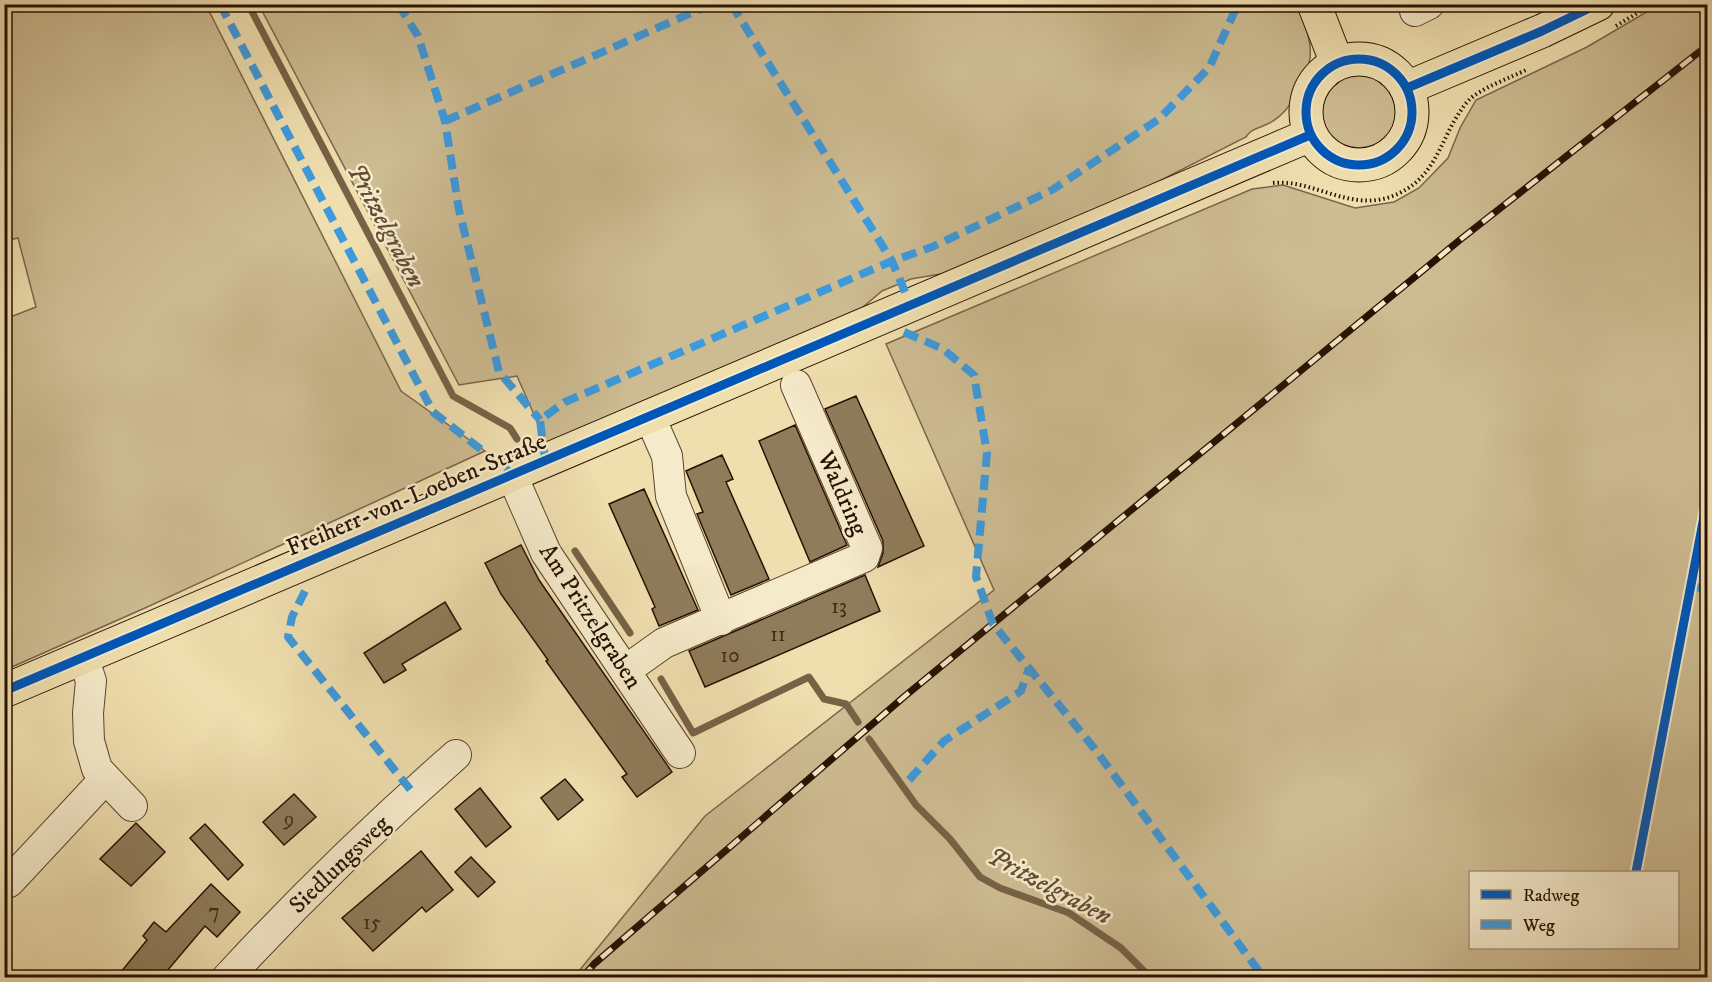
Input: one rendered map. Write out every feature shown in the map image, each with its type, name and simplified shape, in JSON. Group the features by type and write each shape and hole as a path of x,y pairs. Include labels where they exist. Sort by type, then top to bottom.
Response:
{"main road":[{"path":"1314,4 1337,63"},
{"path":"1407,88 1510,45 1606,15"},
{"path":"1353,59 1370,60 1385,65 1398,75 1407,88 1412,104 1409,129 1396,151 1382,161 1366,166 1349,165 1333,160 1319,149 1310,135 1305,119 1306,102 1312,85 1323,72 1337,63 1353,59"},
{"name":"Freiherr-von-Loeben-Straße","path":"4,691 511,473 1310,135"}],"street":[{"name":"Waldring","path":"626,670 664,643 864,557 867,548 796,384"},
{"path":"649,415 667,456 671,496 721,620"},
{"name":"Am Pritzelgraben","path":"511,473 546,553 680,753"},
{"path":"83,657 91,681 88,713 89,741 97,769 132,806"},
{"name":"Siedlungsweg","path":"227,978 278,922 456,755"},
{"path":"9,882 105,779"}],"path":[{"path":"1606,15 1652,4"},
{"path":"1263,184 1286,181 1361,201 1390,197 1412,184 1435,162 1452,124 1470,98 1533,67"}],"shaded area":[{"path":"5,4 206,5 401,391 485,451 5,670 5,319 36,307 18,238 5,241"},
{"path":"1660,4 1708,5 1707,977 574,977 705,816 994,590 886,344 1252,189 1283,185 1355,208 1394,202 1419,188 1448,158 1460,128 1476,100 1587,47"},
{"path":"259,5 1297,5 1309,38 1310,58 1297,94 1280,116 1251,131 1246,137 1116,203 952,272 911,279 882,291 856,313 547,444 517,376 459,385"},
{"path":"1352,72 1366,72 1380,78 1391,89 1395,95 1397,110 1395,125 1386,137 1374,146 1352,148 1338,142 1327,131 1321,117 1321,103 1327,89 1338,78"}],"building":[{"path":"856,396 924,546 878,567 883,553 883,541 825,409"},
{"path":"795,425 847,545 810,562 759,441"},
{"path":"722,455 733,479 726,482 769,579 731,595 697,514 703,512 686,471"},
{"path":"644,489 698,610 659,626 652,609 655,607 609,504"},
{"path":"521,545 539,580 672,772 637,797 622,777 627,774 546,661 548,660 501,594 485,563"},
{"path":"865,575 880,611 705,687 689,651"},
{"path":"445,602 461,629 402,664 406,670 384,683 364,653"},
{"path":"565,779 583,800 558,820 541,798"},
{"path":"480,788 511,827 486,847 455,809"},
{"path":"294,794 316,817 284,845 263,822"},
{"path":"136,823 165,852 131,886 100,859"},
{"path":"205,824 243,865 228,880 190,838"},
{"path":"421,851 453,890 426,912 422,907 373,951 342,918"},
{"path":"471,857 495,882 478,897 455,872"},
{"path":"211,884 240,912 217,937 205,926 161,978 116,978 147,940 143,936 154,922 166,932"}],"waterway":[{"name":"Pritzelgraben","path":"248,4 453,396 510,428 517,439"},
{"name":"Pritzelgraben","path":"575,551 630,633"},
{"name":"Pritzelgraben","path":"661,679 693,733 809,677 824,699 846,704 858,722"},
{"name":"Pritzelgraben","path":"869,739 916,805 950,839 980,877 1000,888 1069,913 1121,948 1151,978"}],"railway":[{"path":"582,978 594,964 905,696 1461,239 1708,45"}],"marked path":[{"path":"220,4 433,412 511,473"},
{"path":"398,4 418,36 445,121 459,210 499,372 540,420"},
{"path":"445,121 712,4"},
{"path":"731,4 892,261 910,304"},
{"path":"545,459 540,420 565,402 892,261 932,247 1052,190 1159,119 1209,68 1238,4"},
{"path":"904,332 943,349 974,375 987,453 976,577 993,624 1094,748 1264,978"},
{"path":"1691,584 1708,592"},
{"path":"305,591 292,617 288,637 413,793"},
{"path":"909,780 944,741 1021,691 1029,668"}],"cycle path":[{"path":"1407,88 1542,31 1598,4"},
{"path":"1359,59 1379,63 1397,74 1408,92 1412,112 1408,132 1397,150 1379,161 1359,165 1339,161 1321,150 1310,132 1306,112 1310,92 1321,74 1339,63 1359,59"},
{"path":"4,691 1310,135"},
{"path":"1636,871 1708,496"}]}
